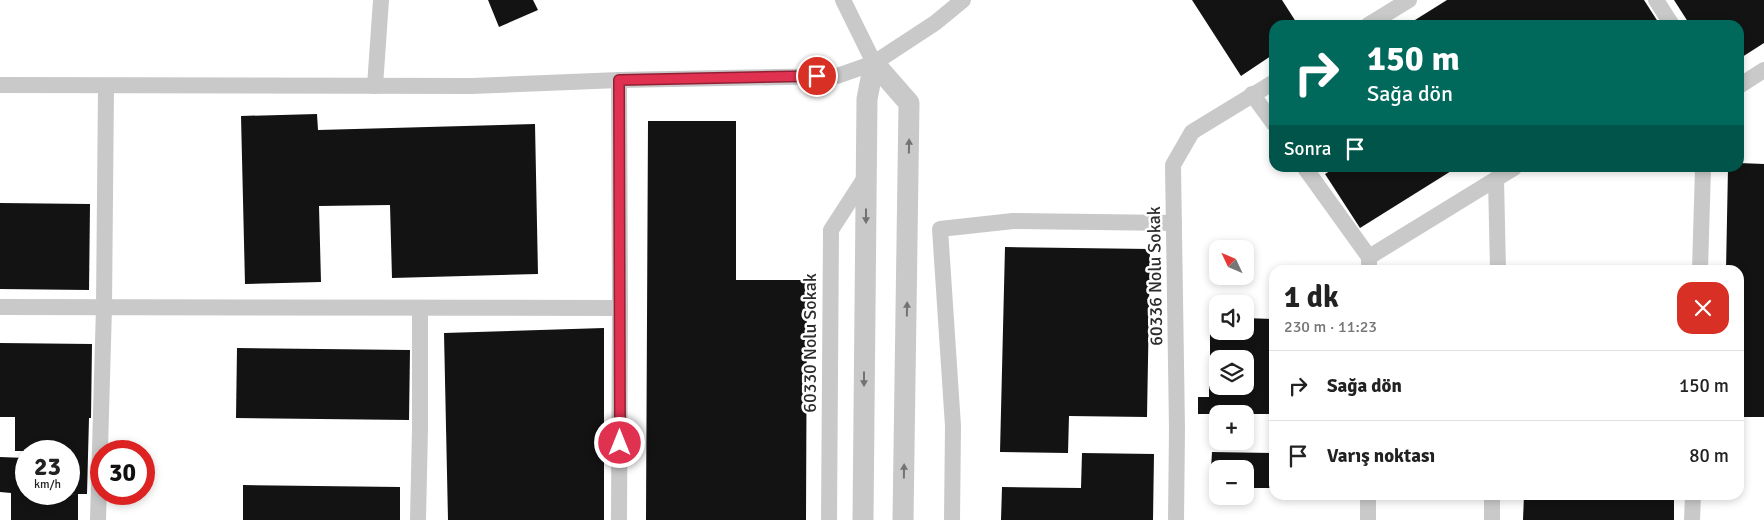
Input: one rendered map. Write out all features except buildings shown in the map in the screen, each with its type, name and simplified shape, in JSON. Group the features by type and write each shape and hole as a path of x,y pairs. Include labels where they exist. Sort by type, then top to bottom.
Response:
{"street":[{"path":"375,86 381,0"},
{"path":"843,0 874,63 909,102 903,520"},
{"path":"0,85 471,86 619,80 837,76 874,63 935,23 963,0"},
{"path":"1376,20 1409,0"},
{"path":"1656,0 1669,20"},
{"path":"863,520 867,99 874,63"},
{"path":"1744,83 1764,70"},
{"path":"619,80 619,520"},
{"name":"60336 Nolu Sokak","path":"1176,520 1177,430 1173,165 1192,132 1269,85"},
{"path":"98,520 104,307 106,86"},
{"path":"1252,94 1269,117"},
{"path":"1308,172 1369,264 1507,172"},
{"path":"1700,265 1704,172"},
{"name":"60330 Nolu Sokak","path":"829,520 831,230 866,176"},
{"path":"1496,179 1498,265"},
{"path":"952,520 953,426 940,229 1012,221 1174,223"},
{"path":"0,307 620,308"},
{"path":"418,520 420,308"},
{"path":"1368,500 1368,520"},
{"path":"1492,500 1492,520"},
{"path":"1692,520 1693,500"}],"route":[{"path":"620,443 619,80 817,76"}]}
